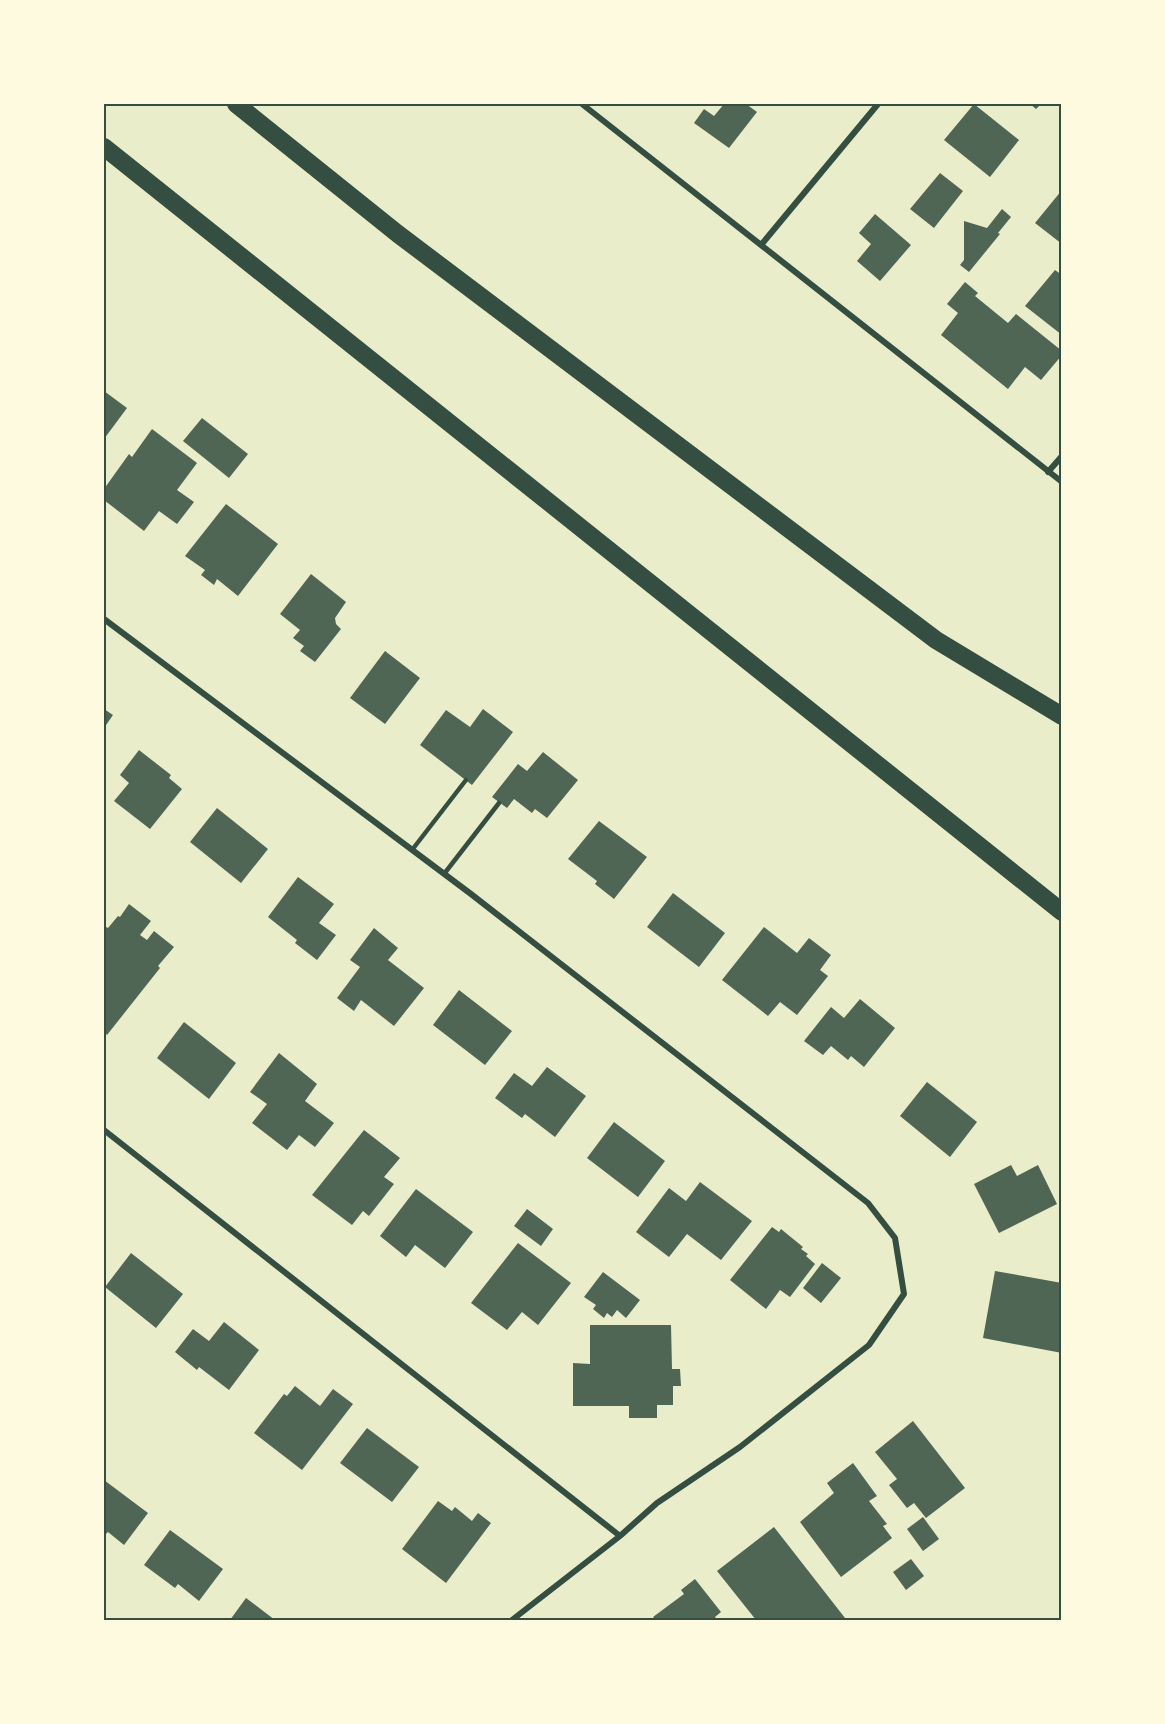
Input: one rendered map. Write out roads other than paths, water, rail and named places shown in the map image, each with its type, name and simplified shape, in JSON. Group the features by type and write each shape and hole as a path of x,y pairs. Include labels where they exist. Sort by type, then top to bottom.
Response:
{"highway":[{"path":"236,104 398,234 936,640 1062,716"},
{"path":"104,147 1062,912"}],"street":[{"path":"582,104 1062,482"},
{"path":"761,245 878,104"},
{"path":"1048,472 1062,456"},
{"path":"104,619 444,873 868,1203 895,1238 904,1294 869,1345 740,1447 657,1503 620,1536 512,1620"},
{"path":"104,1130 620,1536"}],"lane":[{"path":"412,850 466,780"},
{"path":"444,873 500,802"}]}
